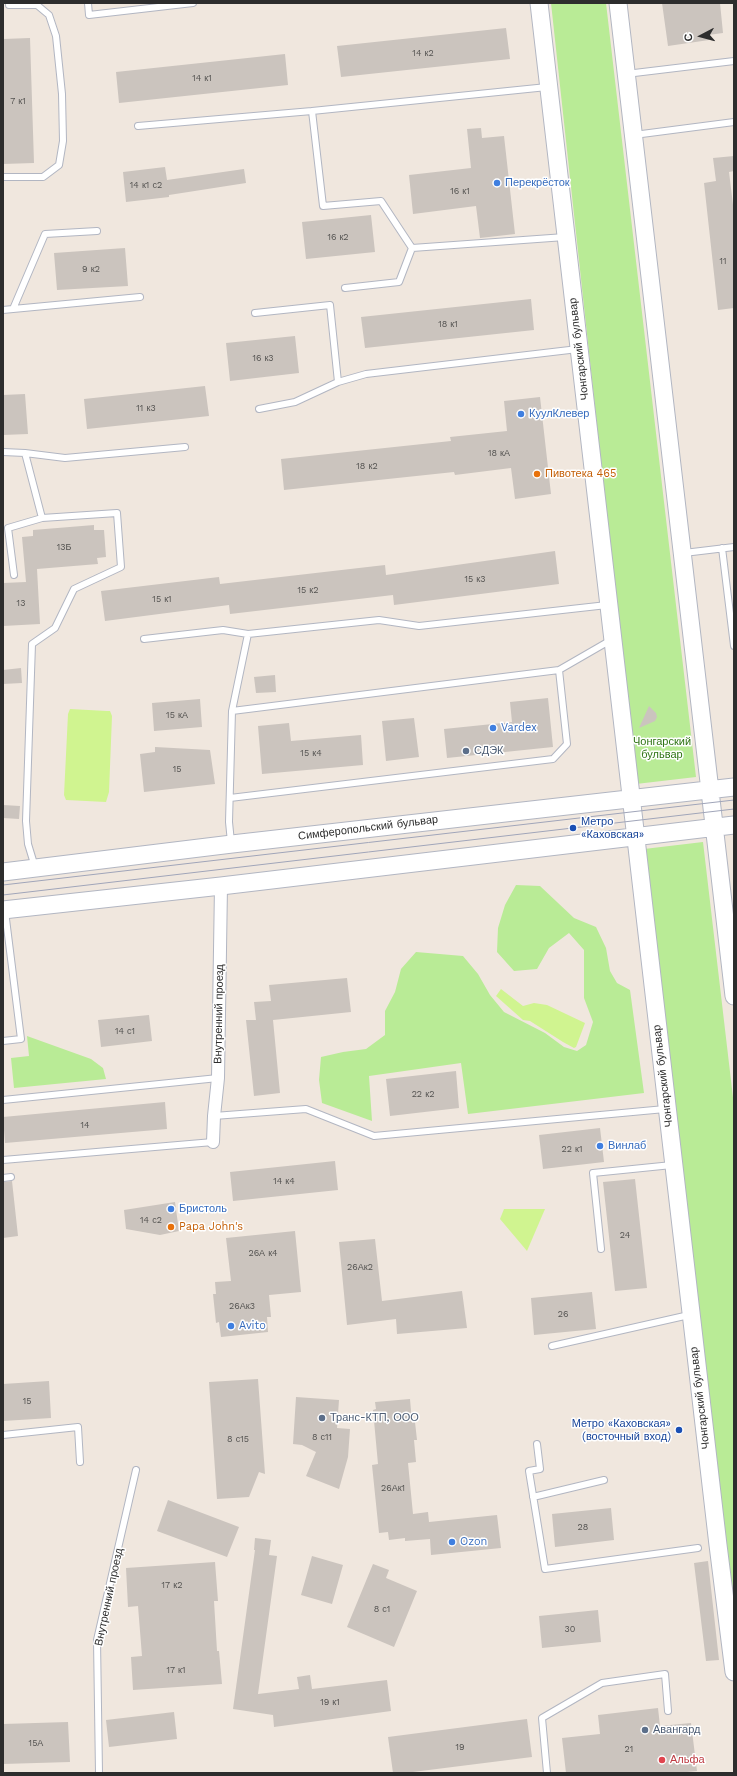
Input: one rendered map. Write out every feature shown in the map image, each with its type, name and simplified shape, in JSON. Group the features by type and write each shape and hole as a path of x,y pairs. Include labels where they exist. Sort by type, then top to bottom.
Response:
{"main road":[{"name":"Чонгарский бульвар","path":"539,3 673,1164 734,1672"},
{"path":"618,3 734,996"},
{"name":"Симферопольский бульвар","path":"3,872 232,844 734,787"},
{"path":"4,909 221,886 734,825"}],"street":[{"name":"Внутренний проезд","path":"213,1142 218,1078 221,886"}],"lane":[{"path":"88,3 89,15 193,3"},
{"path":"3,178 43,177 59,165 63,141 62,94 56,36 49,15 37,6 7,5"},
{"path":"626,74 734,61"},
{"path":"138,126 312,111 549,87"},
{"path":"312,111 323,206 381,201 412,248"},
{"path":"633,135 734,122"},
{"path":"13,309 45,234 97,231"},
{"path":"412,248 566,237"},
{"path":"345,288 399,282 412,248"},
{"path":"3,310 140,297"},
{"path":"255,313 330,305 338,382"},
{"path":"259,409 295,402 338,382 366,374 579,348"},
{"path":"3,452 26,453 65,458 185,447"},
{"path":"26,453 42,518"},
{"path":"14,575 8,528 42,518 117,513 121,567 74,589 55,628 32,644 26,821 28,844 35,868"},
{"path":"683,554 734,547"},
{"path":"722,548 734,646"},
{"path":"144,639 223,630 248,634 378,620 419,626 609,604"},
{"path":"232,844 229,822 232,711 248,634"},
{"path":"232,711 559,670 613,639"},
{"path":"230,798 553,760 567,744 559,670"},
{"path":"3,1041 21,1039 4,909"},
{"path":"3,1100 218,1078"},
{"path":"214,1116 306,1109 374,1136 498,1126 667,1108"},
{"path":"3,1160 213,1142"},
{"path":"601,1249 593,1173 673,1164"},
{"path":"3,1178 11,1177"},
{"path":"552,1346 691,1315"},
{"path":"3,1435 78,1427 80,1462"},
{"path":"537,1444 540,1469 529,1471 545,1569 698,1548"},
{"name":"Внутренний проезд","path":"98,1773 97,1640 136,1470"},
{"path":"533,1497 604,1480"},
{"path":"547,1773 542,1718 602,1683 665,1674 668,1711"}],"green space":[{"name":"Чонгарский бульвар","path":"551,3 606,3 696,777 636,784"},
{"path":"70,709 110,711 112,716 109,792 106,802 66,800 64,795 68,714"},
{"path":"703,842 734,1106 734,1631 644,849"},
{"path":"516,885 540,886 574,918 596,927 606,948 610,971 617,983 630,990 644,1093 468,1114 461,1063 369,1076 372,1121 322,1103 319,1080 321,1057 366,1049 385,1035 385,1011 395,992 401,969 416,952 463,956 478,974 490,995 504,1012 545,1033 564,1047 577,1051 586,1045 593,1022 584,998 584,950 569,933 549,948 537,969 514,971 497,952 498,928 505,905"},
{"path":"501,989 523,1006 534,1003 547,1005 585,1023 576,1047 574,1048 563,1042 530,1021 523,1020 496,996"},
{"path":"27,1036 91,1059 103,1068 106,1079 14,1088 11,1058 29,1056"},
{"path":"504,1209 545,1209 527,1251 500,1219"}],"building":[{"path":"662,3 720,3 723,33 708,35 709,40 668,46"},
{"path":"506,28 510,59 341,77 337,46"},
{"path":"30,38 34,163 3,164 3,39"},
{"path":"285,54 288,85 119,103 116,72"},
{"path":"481,128 482,138 504,136 515,234 480,238 476,206 413,214 409,175 471,168 467,129"},
{"path":"734,156 734,171 729,172 734,213 734,308 718,310 704,183 716,181 713,158"},
{"path":"165,167 167,180 244,169 246,183 169,195 169,197 126,202 123,172"},
{"path":"371,215 375,252 306,259 302,222"},
{"path":"125,248 128,286 57,290 54,253"},
{"path":"531,299 534,330 365,348 361,317"},
{"path":"295,336 299,373 230,381 226,343"},
{"path":"205,386 209,416 87,429 84,399"},
{"path":"25,394 28,434 3,435 3,395"},
{"path":"540,397 551,494 515,499 511,468 455,475 454,472 284,490 281,459 451,441 450,437 507,431 504,401"},
{"path":"94,525 94,530 104,530 106,557 97,558 98,564 37,569 40,624 3,626 3,583 26,582 22,537 33,536 33,530"},
{"path":"555,551 559,584 394,605 393,595 230,614 229,605 105,621 101,591 219,577 220,584 385,565 386,575"},
{"path":"21,668 22,683 3,684 3,670"},
{"path":"275,675 276,692 256,693 254,677"},
{"path":"548,698 553,747 447,758 444,729 512,722 510,702"},
{"path":"200,699 202,727 154,731 152,703"},
{"path":"649,706 656,713 657,717 655,721 639,728"},
{"path":"414,718 419,757 386,761 382,721"},
{"path":"289,723 291,741 361,735 363,765 262,774 258,726"},
{"path":"155,747 210,750 215,784 144,792 140,754 155,752"},
{"path":"3,805 20,806 19,819 3,818"},
{"path":"347,978 351,1012 273,1020 280,1093 254,1096 246,1020 256,1020 254,1002 271,1001 269,985"},
{"path":"149,1015 152,1041 101,1047 98,1020"},
{"path":"456,1071 459,1108 390,1116 386,1079"},
{"path":"165,1102 167,1129 5,1143 3,1117"},
{"path":"600,1128 604,1162 543,1169 539,1135"},
{"path":"335,1161 338,1190 233,1201 230,1172"},
{"path":"635,1179 647,1288 615,1291 603,1182"},
{"path":"12,1181 18,1236 3,1238 3,1182"},
{"path":"175,1202 179,1231 160,1235 126,1229 124,1210"},
{"path":"295,1231 301,1292 269,1295 271,1317 267,1317 268,1332 221,1337 219,1322 216,1323 213,1294 216,1294 215,1282 231,1281 226,1238"},
{"path":"375,1239 382,1301 462,1291 467,1328 397,1334 396,1319 347,1325 339,1242"},
{"path":"592,1292 596,1329 534,1335 531,1298"},
{"path":"258,1379 265,1474 259,1472 249,1497 217,1499 209,1382"},
{"path":"49,1381 51,1418 3,1421 3,1384"},
{"path":"296,1397 339,1400 337,1428 350,1429 348,1457 339,1489 306,1476 316,1452 302,1445 293,1444"},
{"path":"410,1399 412,1423 415,1422 417,1440 414,1440 416,1462 408,1463 413,1514 428,1512 429,1522 497,1515 501,1548 431,1555 430,1539 405,1541 405,1538 389,1540 388,1532 379,1533 372,1465 378,1464 373,1410 376,1409 375,1402"},
{"path":"168,1500 239,1527 227,1557 157,1531"},
{"path":"611,1508 614,1540 555,1547 552,1514"},
{"path":"255,1538 271,1540 269,1555 277,1556 258,1694 299,1689 297,1677 310,1675 312,1689 387,1680 391,1711 274,1727 273,1715 233,1709 255,1550"},
{"path":"312,1556 343,1565 332,1604 301,1595"},
{"path":"708,1561 719,1660 706,1661 694,1563"},
{"path":"215,1562 218,1601 214,1601 217,1651 219,1651 222,1684 133,1690 131,1657 142,1656 138,1606 128,1607 126,1568"},
{"path":"373,1564 389,1570 386,1578 417,1591 394,1647 347,1627"},
{"path":"598,1610 601,1642 542,1648 539,1616"},
{"path":"658,1708 660,1726 691,1723 697,1771 677,1773 566,1773 562,1738 600,1734 598,1715"},
{"path":"174,1712 177,1739 109,1747 106,1720"},
{"path":"527,1719 532,1757 405,1773 393,1773 388,1737"},
{"path":"68,1722 70,1762 3,1764 3,1724"}],"tram line":[{"path":"3,885 734,800"},
{"path":"3,895 734,809"}],"place":[{"name":"Перекрёсток","path":"497,183"},
{"name":"КуулКлевер","path":"521,414"},
{"name":"Пивотека 465","path":"537,474"},
{"name":"Vardex","path":"493,728"},
{"name":"СДЭК","path":"466,751"},
{"name":"Метро «Каховская»","path":"573,828"},
{"name":"Винлаб","path":"600,1146"},
{"name":"Бристоль","path":"171,1209"},
{"name":"Papa John's","path":"171,1227"},
{"name":"Avito","path":"231,1326"},
{"name":"Транс-КТП, ООО","path":"322,1418"},
{"name":"Метро «Каховская» (восточный вход)","path":"679,1430"},
{"name":"Ozon","path":"452,1542"},
{"name":"Авангард","path":"645,1730"},
{"name":"Альфа","path":"662,1760"}]}
